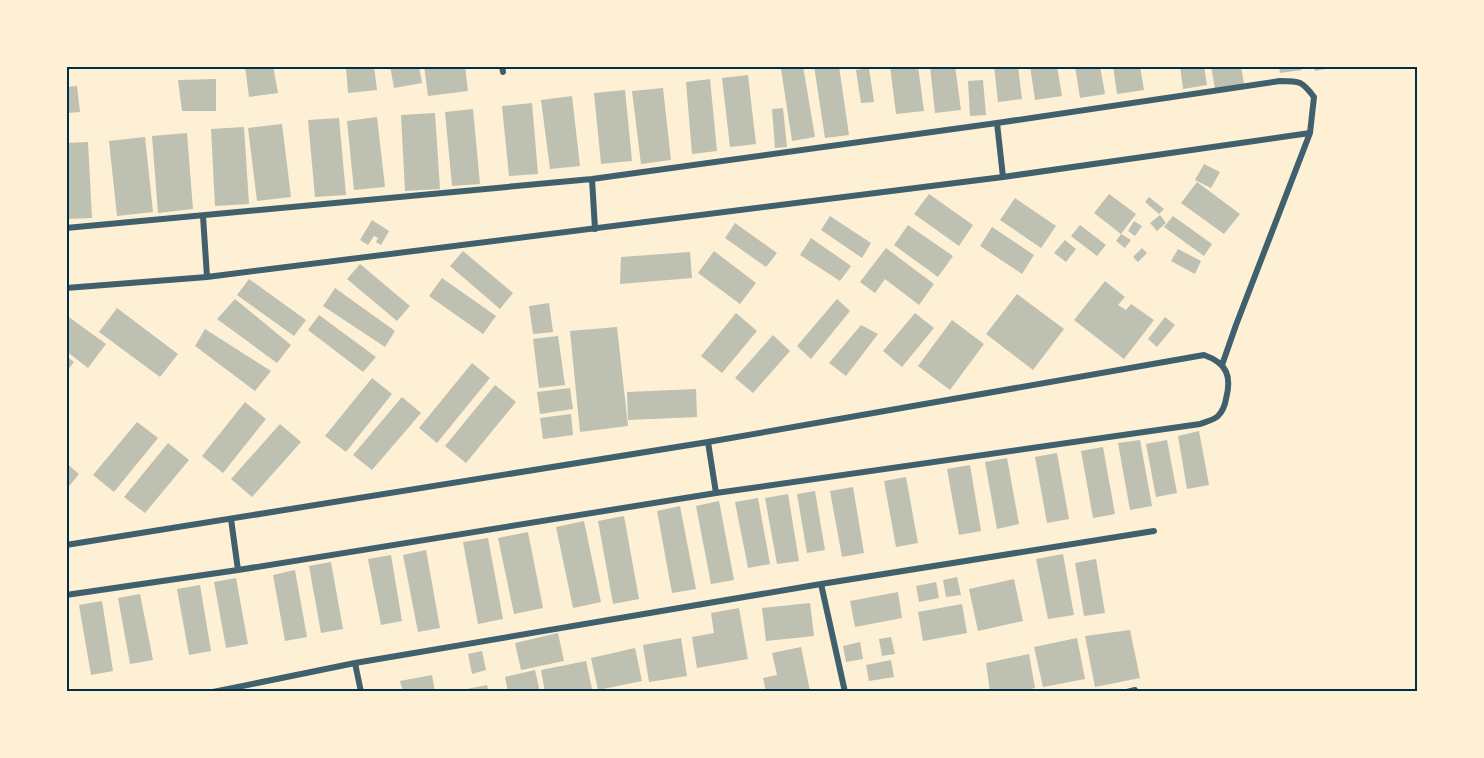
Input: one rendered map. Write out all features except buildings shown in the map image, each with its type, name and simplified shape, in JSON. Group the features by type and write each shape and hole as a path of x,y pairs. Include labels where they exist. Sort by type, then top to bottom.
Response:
{"street":[{"path":"66,228 592,179 1280,81 1298,81 1314,97 1310,133 1222,365"},
{"path":"997,123 1003,177"},
{"path":"66,288 207,277 1003,177 1310,133"},
{"path":"592,179 595,228"},
{"path":"203,216 207,277"},
{"path":"66,545 708,442 1204,355 1215,359 1222,365 1228,376 1230,387 1225,404 1217,417 1200,424 716,493 238,570 66,595"},
{"path":"708,442 716,493"},
{"path":"231,519 238,570"},
{"path":"213,692 355,663 820,584 1154,531"},
{"path":"820,584 845,692"},
{"path":"355,663 361,692"}]}
